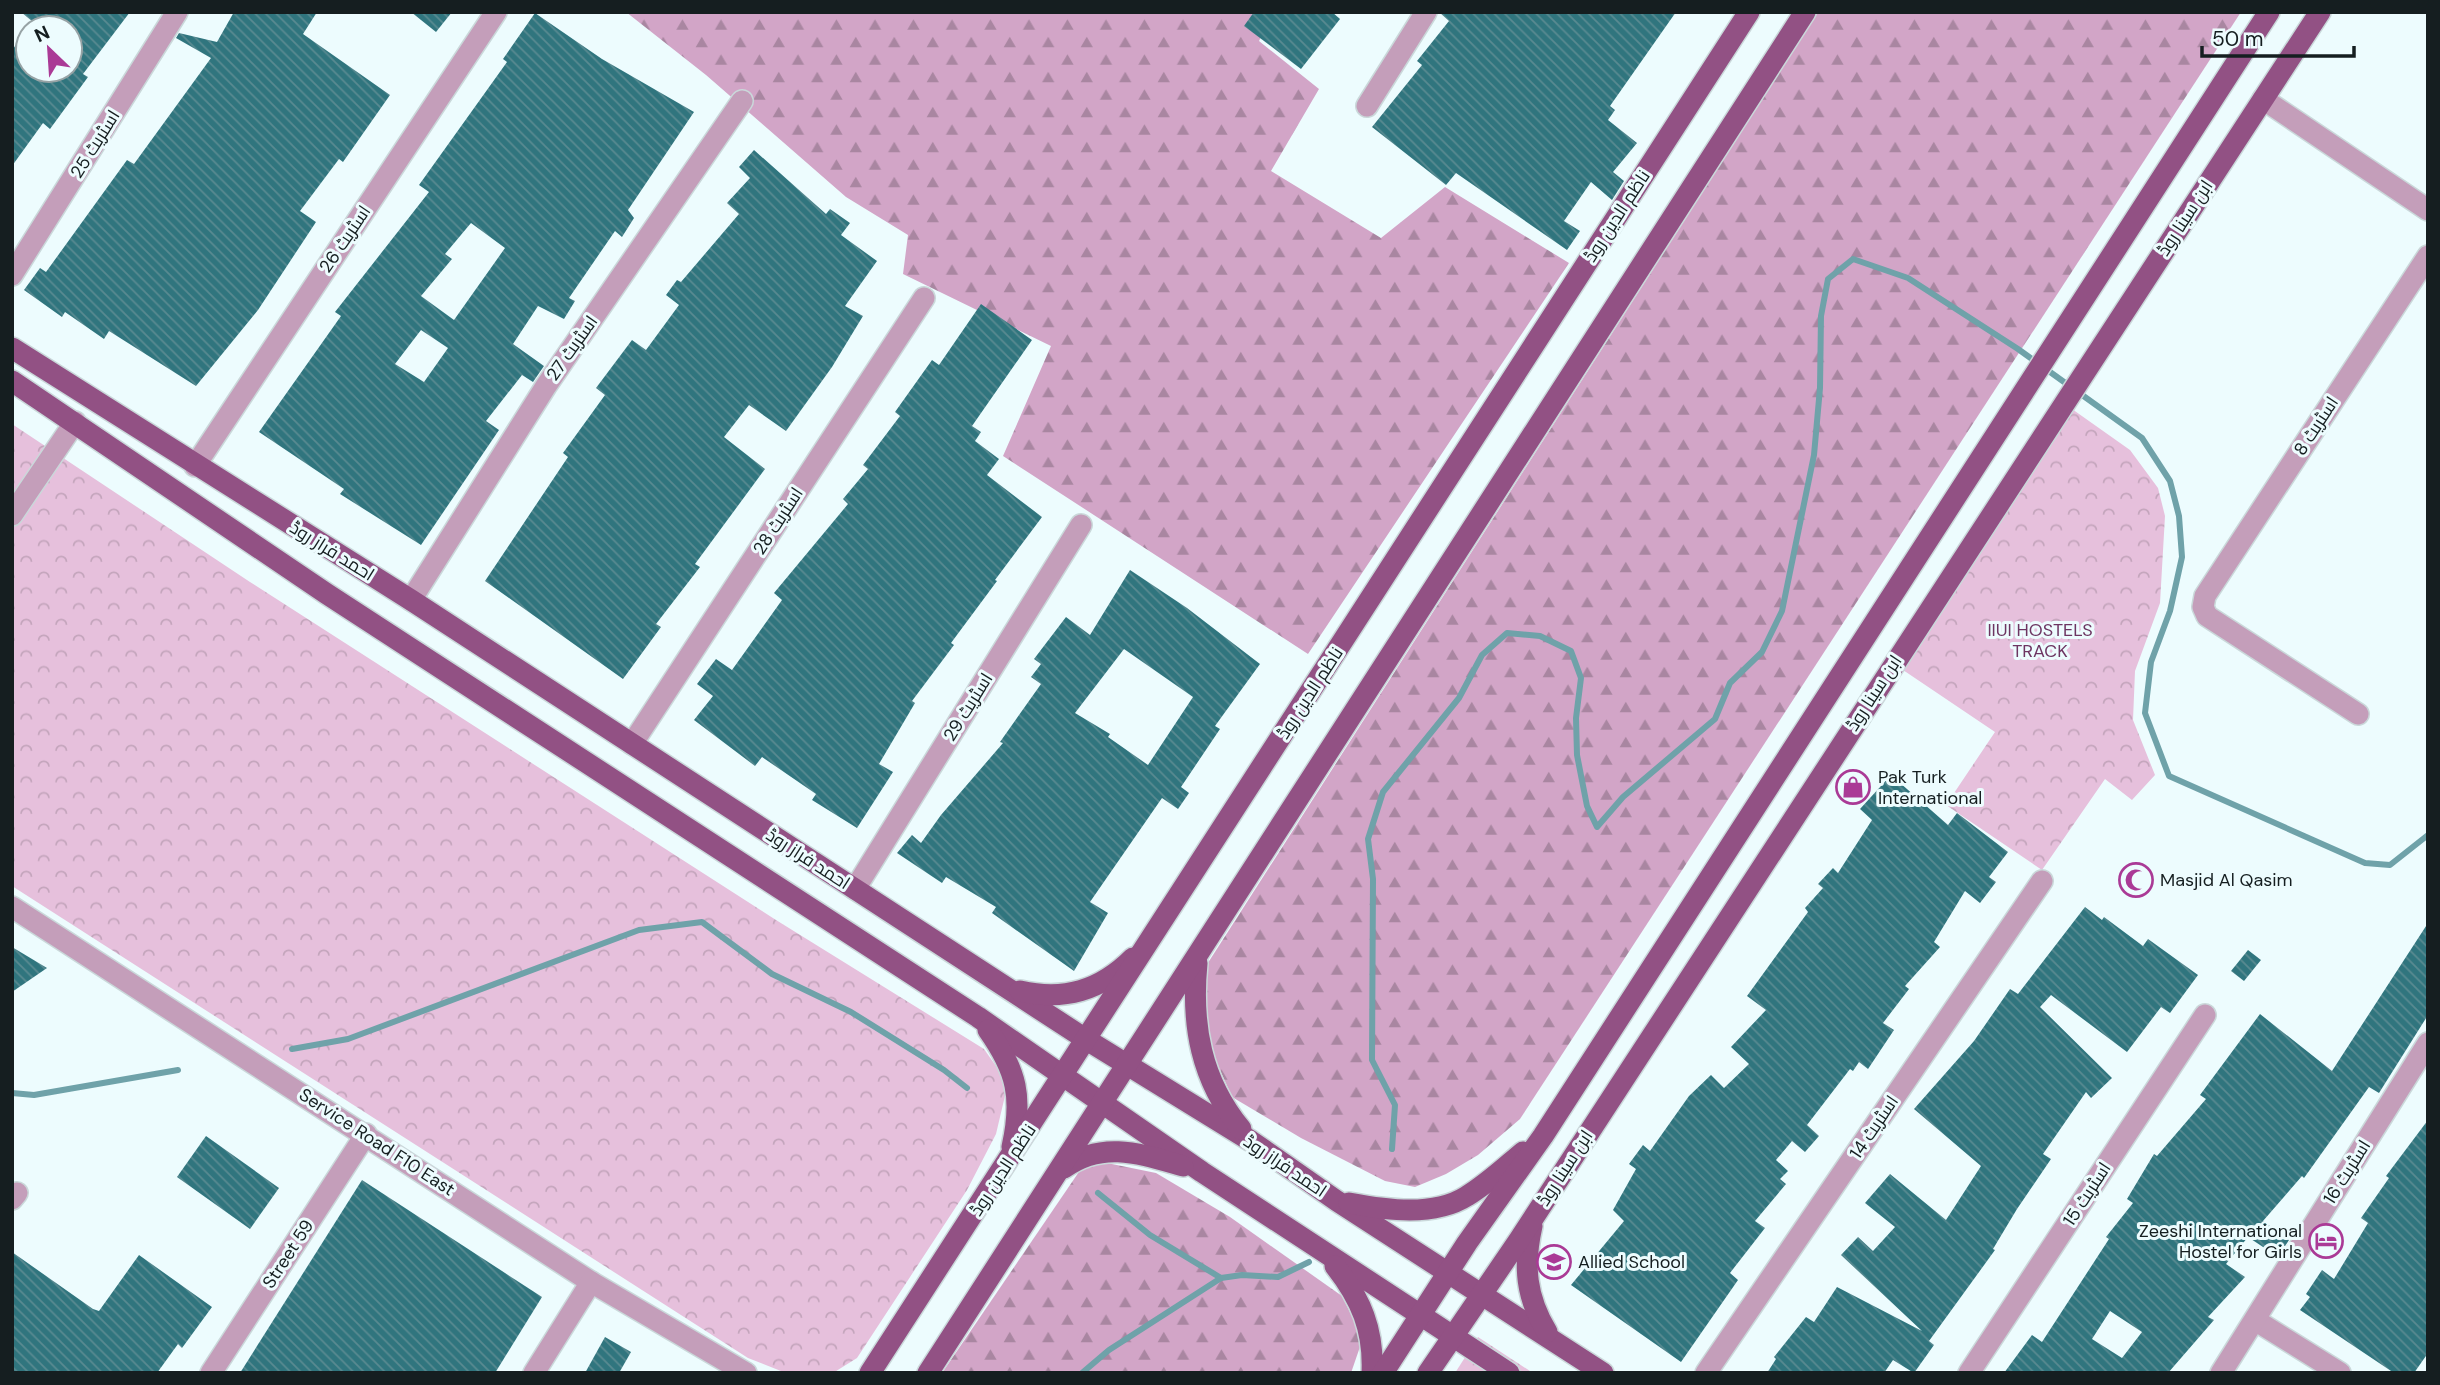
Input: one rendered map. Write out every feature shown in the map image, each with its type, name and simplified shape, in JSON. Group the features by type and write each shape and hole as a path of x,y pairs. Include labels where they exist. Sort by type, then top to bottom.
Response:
{"main road":[{"name":"ناظم الدین روڈ","path":"870,1373 1749,12"},
{"path":"928,1373 1129,1066 1805,12"},
{"name":"ابن سینا روڈ","path":"1383,1373 1448,1271 1543,1136 1864,638 1996,439 2269,12"},
{"name":"ابن سینا روڈ","path":"1427,1373 1535,1214 2320,12"},
{"name":"احمد فراز روڈ","path":"12,348 411,600 1087,1040 1251,1141 1337,1201 1603,1373"},
{"path":"17,384 37,364"},
{"name":"احمد فراز روڈ","path":"17,384 327,594 978,1017 1324,1254 1508,1372"},
{"path":"1864,638 1896,660"},
{"path":"1007,988 1047,997 1084,991 1120,971 1155,934"},
{"path":"1198,957 1194,998 1197,1037 1208,1075 1226,1111 1251,1141"},
{"path":"978,1017 1005,1055 1017,1085 1017,1124 1008,1163"},
{"path":"1337,1201 1388,1210 1437,1207 1465,1198 1543,1136"},
{"path":"1056,1174 1080,1157 1109,1150 1134,1153 1202,1172"},
{"path":"1535,1214 1526,1251 1527,1287 1535,1313 1550,1338"},
{"path":"1324,1254 1352,1290 1364,1311 1371,1338 1371,1373"},
{"path":"1498,1373 1508,1372"}],"street":[{"name":"اسٹریٹ 25","path":"12,275 177,12"},
{"name":"اسٹریٹ 26","path":"195,466 496,12"},
{"path":"1367,106 1426,12"},
{"path":"2263,99 2428,210"},
{"name":"اسٹریٹ 27","path":"411,600 546,386 742,101"},
{"name":"اسٹریٹ 8","path":"2358,714 2207,616 2203,607 2205,596 2428,256"},
{"name":"اسٹریٹ 28","path":"632,744 924,298"},
{"path":"12,515 75,422"},
{"name":"اسٹریٹ 29","path":"855,889 1081,525"},
{"name":"اسٹریٹ 14","path":"1706,1373 2042,881"},
{"name":"Service Road F10 East","path":"12,907 592,1282 746,1373"},
{"name":"اسٹریٹ 15","path":"1969,1373 2205,1015"},
{"name":"اسٹریٹ 16","path":"2221,1373 2428,1043"},
{"name":"Street 59","path":"211,1373 366,1134"},
{"path":"534,1373 592,1282"},
{"path":"2255,1320 2340,1373"}],"green space":[{"path":"626,12 1273,12 1259,41 1319,89 1271,171 1381,238 1445,187 1569,263 1308,654 1003,456 1051,346 903,274 908,235 846,197 706,75"},
{"path":"1818,12 2241,12 1520,1119 1478,1155 1446,1174 1415,1187 1385,1181 1301,1138 1232,1097 1202,1030 1204,969"},
{"name":"IIUI HOSTELS TRACK","path":"2072,409 2130,450 2158,488 2165,516 2160,603 2135,671 2133,720 2155,775 2132,800 2105,779 2042,870 1946,805 1995,732 1903,670"},
{"path":"12,424 250,582 776,920 984,1049 1008,1083 996,1134 967,1190 857,1358 833,1373 786,1373 748,1358 12,886"},
{"path":"1102,1162 1156,1173 1230,1217 1342,1296 1363,1338 1351,1373 942,1373 1085,1163"},
{"path":"1478,1337 1533,1373 1455,1373"}],"building":[{"path":"21,12 130,12 84,73 84,14"},
{"path":"234,12 317,12 303,34 390,95 343,162 339,159 300,211 316,222 258,310 196,386 109,331 104,339 65,312 62,317 24,290 40,268 46,272 127,160 134,164 211,58 176,38 179,33 217,42"},
{"path":"411,12 452,12 436,32"},
{"path":"1254,12 1332,12 1340,19 1301,69 1244,26"},
{"path":"1439,12 1676,12 1610,106 1615,110 1608,120 1637,143 1613,172 1624,181 1612,200 1591,182 1564,221 1580,231 1567,250 1456,173 1446,185 1372,127 1422,65 1417,61 1449,21"},
{"path":"535,13 602,59 694,112 628,210 634,218 622,237 615,231 569,298 575,301 564,319 538,306 513,344 544,366 533,382 522,375 486,421 499,430 421,545 340,494 344,489 259,432 341,316 335,312 429,192 419,185 507,62 503,59","holes":["471,223 505,248 454,320 421,296 452,259 445,254","421,330 448,348 424,382 395,364"]},
{"path":"14,47 14,84 83,84 50,129 43,123 12,166"},
{"path":"754,150 826,214 830,209 850,223 841,235 877,261 845,306 863,316 832,367 786,431 749,405 724,437 765,469 695,564 700,567 656,624 661,627 623,679 485,581 568,457 563,453 605,395 596,388 632,340 646,350 679,305 666,295 677,280 681,282 739,214 727,203 750,178 739,167"},
{"path":"981,304 1032,340 972,426 981,432 975,441 999,459 987,475 1042,517 912,701 915,703 879,764 893,772 857,828 812,800 816,794 762,757 755,766 694,720 713,696 697,684 716,659 732,670 782,600 774,593 848,504 843,499 868,469 863,465 900,416 895,412 932,360 939,365"},
{"path":"1130,570 1187,608 1260,664 1215,726 1220,729 1181,787 1189,793 1178,809 1162,798 1090,902 1108,913 1074,971 992,913 996,907 946,877 942,883 897,853 912,835 921,843 941,815 1003,743 1000,742 1041,684 1031,677 1041,664 1034,659 1066,617 1090,635","holes":["1124,649 1193,697 1148,765 1108,737 1110,734 1075,713"]},
{"path":"1891,775 1948,825 1957,813 2008,852 1989,877 1996,882 1980,903 1965,891 1934,942 1940,947 1905,986 1909,989 1883,1023 1894,1030 1868,1069 1859,1062 1853,1071 1850,1069 1807,1125 1819,1136 1805,1152 1792,1141 1776,1160 1788,1171 1780,1179 1786,1184 1755,1221 1765,1228 1730,1273 1738,1280 1681,1362 1571,1285 1624,1221 1613,1210 1636,1169 1629,1164 1643,1145 1650,1151 1689,1096 1711,1075 1724,1088 1749,1064 1731,1047 1766,1010 1747,996 1808,912 1805,908 1823,888 1818,884 1833,868 1838,873 1872,820 1860,809"},
{"path":"2085,907 2102,920 2104,917 2143,946 2148,939 2198,975 2170,1013 2161,1007 2127,1052 2051,995 2040,1007 2112,1078 2091,1098 2086,1092 2043,1154 2051,1159 2017,1209 1993,1249 1995,1250 1929,1341 1934,1345 1914,1373 1893,1360 1884,1373 1767,1373 1776,1359 1774,1357 1806,1317 1814,1322 1837,1287 1922,1331 1841,1255 1858,1237 1873,1251 1895,1227 1865,1203 1890,1174 1946,1220 1981,1166 1914,1109 1974,1041 2010,989 2018,994"},
{"path":"2428,923 2428,1015 2379,1093 2369,1087 2304,1178 2302,1176 2263,1221 2289,1240 2278,1257 2248,1237 2226,1264 2245,1277 2208,1317 2214,1320 2168,1373 2004,1373 2032,1335 2042,1342 2109,1239 2106,1237 2133,1203 2127,1199 2154,1154 2157,1156 2206,1099 2200,1095 2260,1014 2332,1071","holes":["2110,1311 2142,1332 2122,1358 2092,1339"]},
{"path":"12,947 47,968 12,992"},
{"path":"2248,950 2261,960 2244,981 2231,971"},
{"path":"2428,1120 2428,1353 2414,1373 2394,1373 2300,1310 2310,1297 2306,1294 2322,1270 2334,1279 2368,1223 2361,1218 2389,1178 2386,1176"},
{"path":"206,1136 279,1188 250,1229 177,1177"},
{"path":"362,1180 542,1297 495,1373 240,1373"},
{"path":"12,1252 99,1311 139,1255 212,1307 182,1348 178,1344 157,1373 12,1373"},
{"path":"605,1337 631,1352 619,1373 585,1373"}],"waterway":[{"path":"1392,1149 1395,1105 1372,1060 1373,879 1368,839 1383,792 1459,698 1482,655 1507,633 1540,636 1571,651 1581,678 1576,718 1577,755 1587,806 1597,827 1623,797 1715,719 1730,683 1762,652 1782,611 1814,455 1820,388 1821,316 1828,279 1853,259 1908,278 2018,349 2142,438 2170,481 2179,516 2182,557 2170,611 2151,662 2145,713 2169,776 2365,863 2390,865 2428,835"},
{"path":"292,1049 348,1039 639,930 702,922 772,974 851,1012 944,1070 967,1088"},
{"path":"12,1093 34,1095 178,1070"},
{"path":"1098,1193 1150,1235 1221,1278"},
{"path":"1082,1373 1109,1350 1221,1278 1242,1275 1278,1277 1309,1262"}],"place":[{"name":"Pak Turk International","path":"1853,787"},
{"name":"Masjid Al Qasim","path":"2136,880"},
{"name":"Zeeshi International Hostel for Girls","path":"2326,1241"},
{"name":"Allied School","path":"1554,1262"}]}
